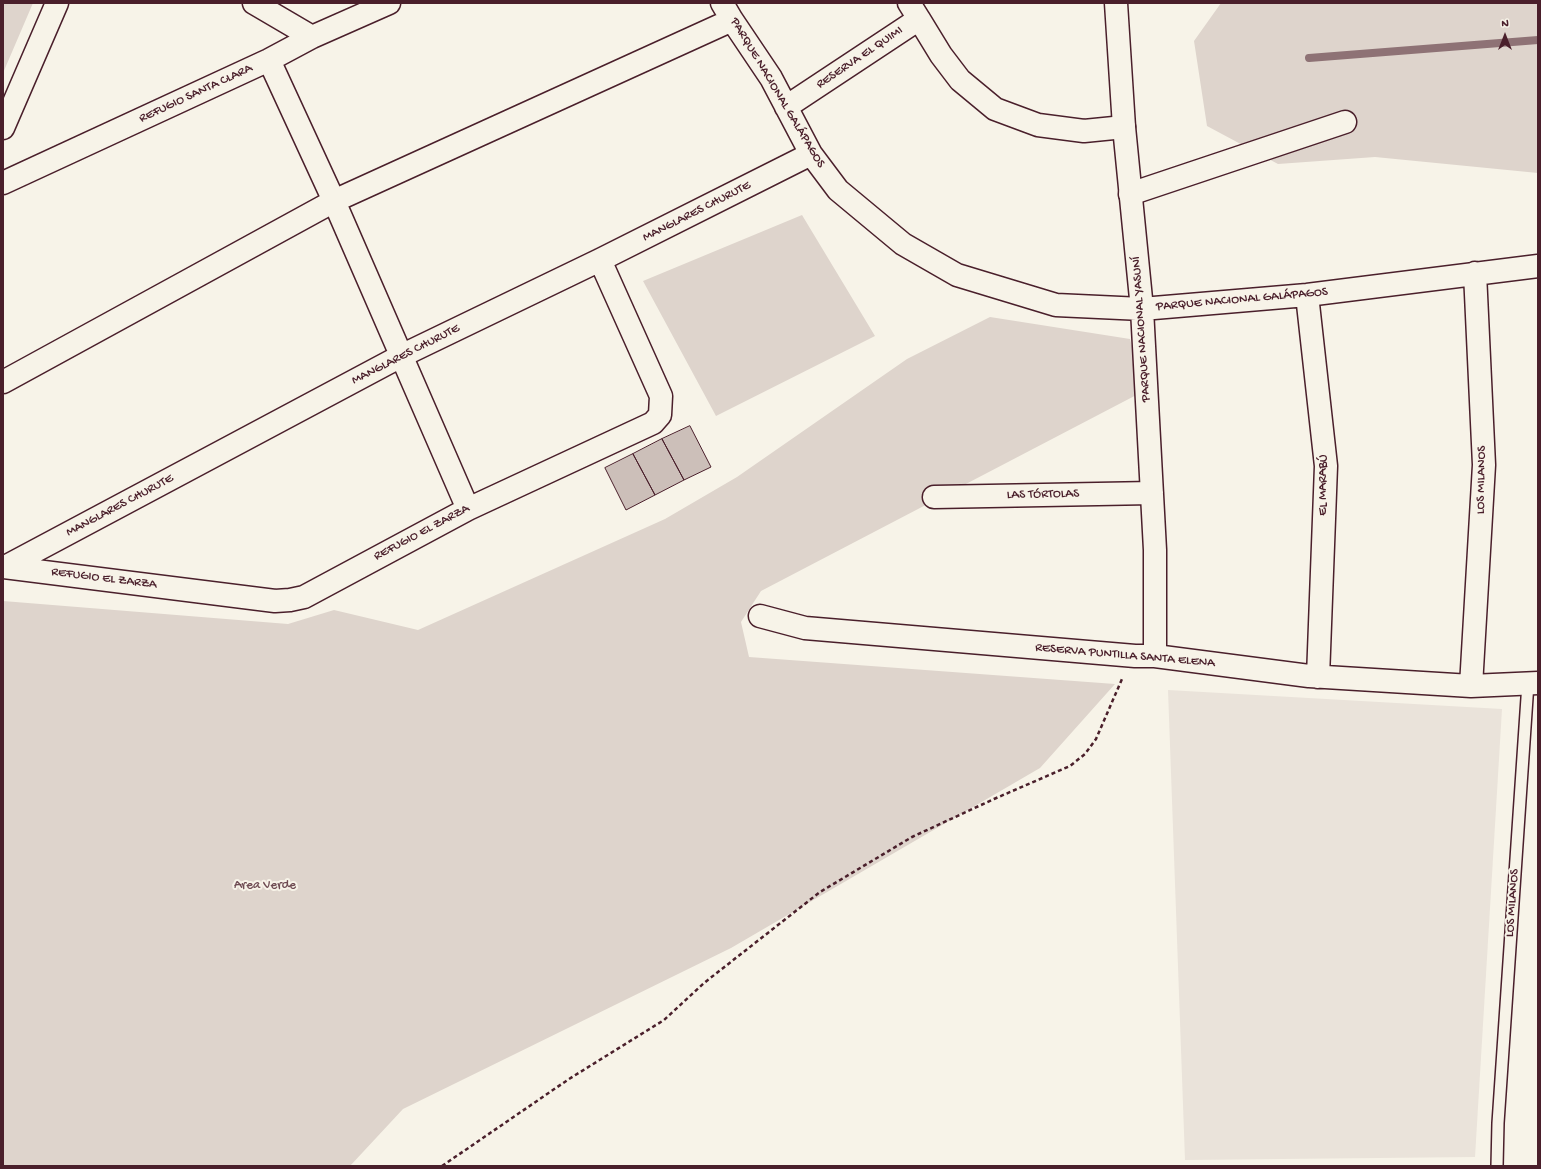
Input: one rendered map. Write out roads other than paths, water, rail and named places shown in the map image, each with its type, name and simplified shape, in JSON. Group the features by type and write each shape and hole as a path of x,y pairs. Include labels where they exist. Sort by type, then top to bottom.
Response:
{"street":[{"path":"3,128 57,3"},
{"path":"254,3 312,37"},
{"name":"REFUGIO SANTA CLARA","path":"3,183 269,60 312,37 389,3"},
{"name":"PARQUE NACIONAL YASUNÍ","path":"1116,3 1124,127 1142,309 1155,550 1145,656"},
{"path":"3,382 334,201 727,11"},
{"name":"PARQUE NACIONAL GALÁPAGOS","path":"727,11 771,78 811,154 838,190 903,244 957,275 1056,305 1142,309 1307,295 1538,266"},
{"path":"914,11 941,55 960,80 995,109 1038,125 1084,131 1124,127"},
{"name":"RESERVA EL QUIMI","path":"786,108 914,11"},
{"path":"269,60 334,201 468,509"},
{"path":"1130,194 1345,122"},
{"name":"MANGLARES CHURUTE","path":"5,566 401,356 600,260 811,154"},
{"name":"REFUGIO EL ZARZA","path":"5,566 275,601 304,597 468,509 653,423 660,415 661,396 600,260"},
{"name":"LOS MILANOS","path":"1471,686 1484,465 1475,273"},
{"name":"EL MARABÚ","path":"1307,295 1326,466 1318,677"},
{"name":"LAS TÓRTOLAS","path":"934,497 1152,493"},
{"name":"RESERVA PUNTILLA SANTA ELENA","path":"760,616 805,628 1145,656 1318,677 1471,686 1533,683"}],"lane":[{"name":"LOS MILANOS","path":"1497,1166 1498,1123 1533,683"}],"waterway":[{"path":"1309,58 1538,40"}],"park label":[{"name":"Area Verde","path":"265,886"}]}
